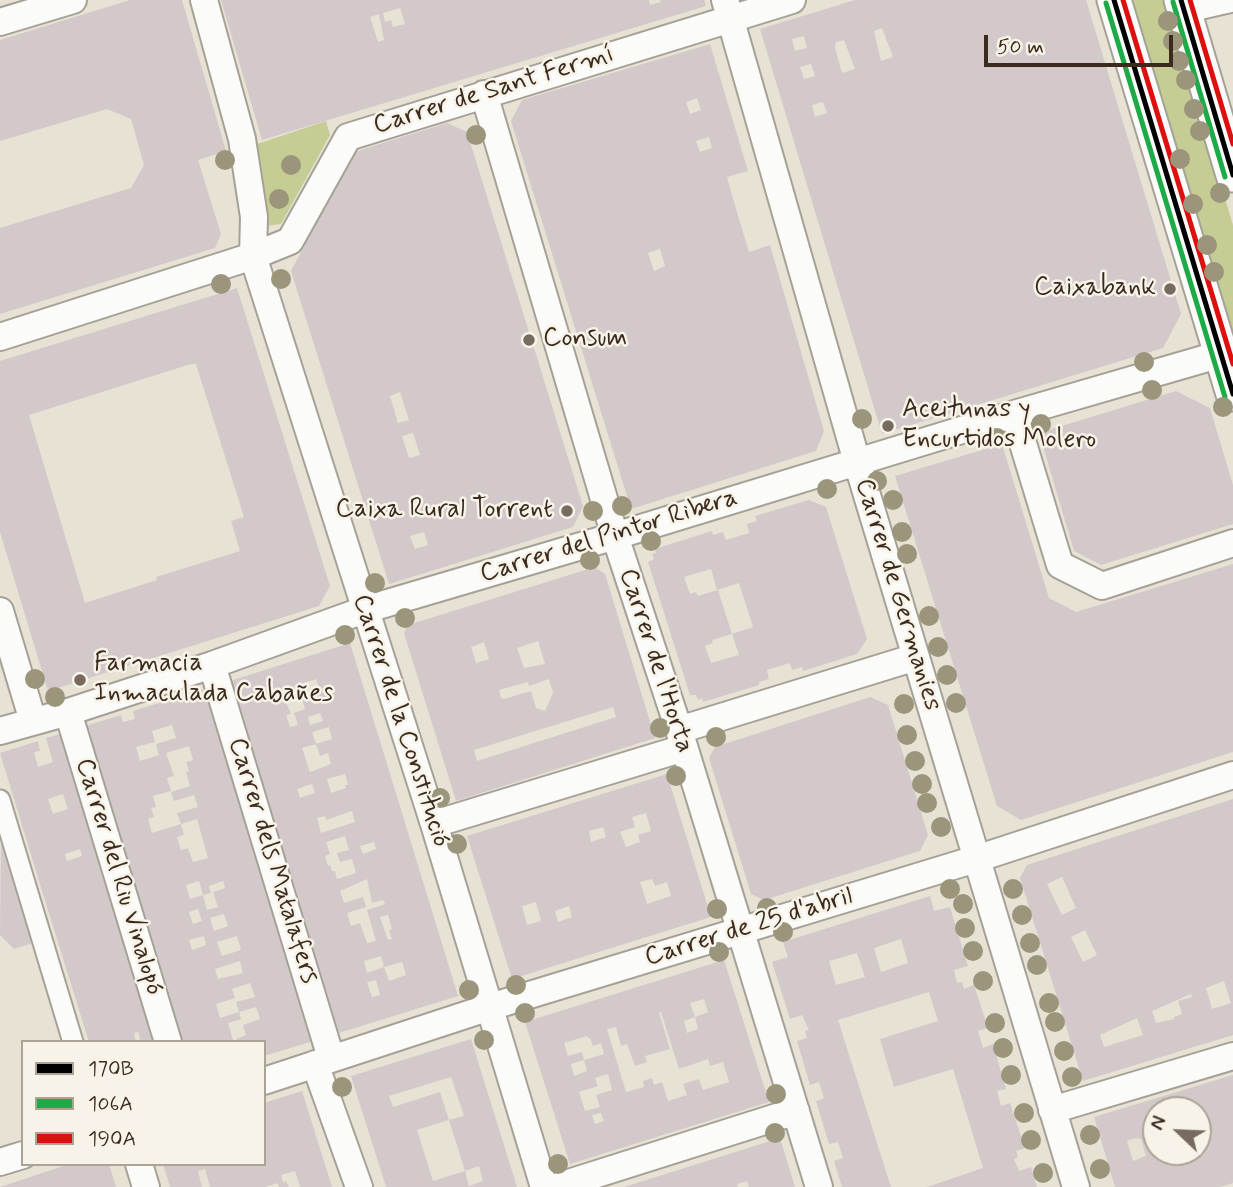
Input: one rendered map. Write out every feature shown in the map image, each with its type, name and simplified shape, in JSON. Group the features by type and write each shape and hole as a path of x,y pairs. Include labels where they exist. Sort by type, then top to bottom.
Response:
{"street":[{"path":"0,22 73,0"},
{"name":"Carrer de la Constitució","path":"204,0 242,139 254,217 253,256 434,824 544,1187"},
{"name":"Carrer de Sant Fermí","path":"0,337 290,242 348,137 484,94 728,9 792,0"},
{"path":"1114,0 1227,351 1233,394"},
{"path":"1233,2 1183,6 1233,175"},
{"name":"Carrer de Germanies","path":"728,9 857,462 1076,1187"},
{"name":"Carrer de l'Horta","path":"484,94 615,536 681,739 819,1187"},
{"name":"Carrer del Pintor Ribera","path":"0,731 212,665 364,610 1227,351"},
{"path":"1014,414 1060,565 1102,586 1233,543"},
{"path":"0,611 33,721"},
{"path":"434,824 916,657"},
{"name":"Carrer dels Matalafers","path":"212,665 359,1187"},
{"name":"Carrer del Riu Vinalopó","path":"68,712 167,1040"},
{"name":"Carrer de 25 d'abril","path":"266,1080 490,1007 975,859 1233,775"},
{"path":"0,800 72,1040"},
{"path":"1052,1110 1233,1056"},
{"path":"556,1187 796,1111"},
{"path":"0,1162 21,1156"},
{"path":"140,1166 146,1187"}],"green space":[{"path":"1125,0 1165,0 1233,225 1233,332 1228,332"},
{"path":"326,121 330,135 281,224 267,226 253,163 258,151 257,144"}],"building":[{"path":"130,0 182,0 226,151 198,160 221,234 215,248 0,314 0,228 131,188 144,165 131,119 107,109 0,141 0,40"},
{"path":"221,0 649,0 650,5 661,2 660,0 704,0 706,6 262,140","holes":["400,8 405,24 393,27 391,20 385,22 383,13","379,14 384,40 378,42 370,17"]},
{"path":"855,0 1086,0 1181,314 1163,348 882,434 760,29","holes":["882,28 893,57 881,61 874,31","804,36 807,48 795,51 792,39","844,40 855,69 842,73 835,48 836,42","811,64 815,76 804,79 800,67","823,102 827,113 815,117 812,105"]},
{"path":"710,44 748,171 727,177 749,252 770,245 824,431 816,451 631,509 511,121 522,100","holes":["697,98 701,110 690,114 686,102","709,137 712,148 700,152 696,141","660,249 665,266 654,271 648,253"]},
{"path":"447,123 467,132 583,506 573,527 389,584 291,271 354,152","holes":["400,392 409,420 398,423 390,396","413,433 420,455 409,458 402,436","424,532 428,545 415,549 410,536"]},
{"path":"237,288 330,586 319,606 48,691 0,532 0,361","holes":["196,364 244,517 231,521 240,551 85,603 29,415"]},
{"path":"1176,391 1210,408 1233,485 1233,524 1101,565 1074,551 1039,433"},
{"path":"1002,444 1049,598 1076,612 1233,564 1233,752 1021,820 997,806 895,476"},
{"path":"809,500 826,507 867,639 857,654 803,671 802,667 792,670 790,663 767,670 769,679 759,682 759,685 703,702 702,698 698,700 696,695 690,695 648,562 654,559 652,554 656,553 655,549 712,531 713,535 723,532 726,540 749,533 747,524 757,521 755,516","holes":["711,569 717,590 739,583 753,627 732,634 718,590 698,596 696,592 690,594 684,577","732,634 739,655 711,663 705,646 713,643 712,640"]},
{"path":"595,567 605,574 655,738 456,801 404,633 408,625","holes":["538,641 545,664 524,668 517,648","484,642 489,659 476,663 471,647","549,679 553,693 545,711 536,708 531,691 501,698 499,690 528,682 529,686","613,707 616,717 477,761 474,750"]},
{"path":"350,643 458,996 339,1033 230,681","holes":["316,679 321,694 306,699 304,694 301,695 298,685","301,695 305,709 294,713 298,725 290,727 286,715 291,714 285,700","320,713 323,721 310,725 308,717","329,727 332,739 316,744 312,732","316,744 320,756 328,753 331,764 310,772 302,748","345,774 348,785 345,785 346,788 331,793 327,779","312,784 315,793 300,798 297,789","352,811 355,822 321,833 317,818 325,816 326,820","345,836 349,850 337,853 340,862 352,859 356,873 337,879 325,856 330,854 326,842","374,842 376,849 363,854 360,846","367,879 372,903 383,900 385,904 367,910 376,941 367,943 360,923 351,926 347,913 366,907 363,897 344,903 340,891","388,915 392,939 388,940 380,917","381,956 384,967 367,973 364,961","402,962 406,975 389,981 384,967","376,980 380,995 372,997 367,982"]},
{"path":"205,689 313,1041 266,1055 266,1040 236,1040 246,1035 243,1025 260,1019 256,1007 239,1012 241,1019 228,1023 233,1040 182,1040 85,726 121,715 123,722 135,719 133,711","holes":["172,725 176,738 156,744 159,755 140,761 136,747 155,742 152,731","189,746 193,760 186,762 190,786 171,792 174,801 194,795 198,807 177,813 181,824 152,833 148,819 154,817 151,808 156,807 153,796 171,791 167,778 174,776 166,753","197,819 208,858 193,862 188,848 181,850 177,837 184,835 181,824","199,881 203,895 190,899 186,885","223,881 225,888 213,892 218,907 207,910 203,895 211,893 209,886","198,909 202,921 193,924 189,912","224,914 228,926 214,931 210,918","204,936 206,945 192,950 189,940","237,936 241,950 222,956 217,942","240,961 243,973 218,979 215,969","250,983 255,997 236,1002 239,1012 220,1018 216,1004 235,998 232,989"]},
{"path":"870,697 888,705 928,835 920,851 764,900 751,894 709,758 715,747"},
{"path":"60,734 154,1040 140,1040 138,1032 134,1033 136,1040 88,1040 0,753 38,741 40,751 34,752 38,767 53,762 46,738","holes":["63,794 68,809 53,814 48,799","80,849 82,856 67,861 65,854"]},
{"path":"667,774 711,917 512,979 467,836","holes":["646,813 651,831 638,835 640,842 626,847 620,832 635,827 632,817","603,827 606,837 591,842 589,831","652,879 655,886 667,882 671,896 647,904 640,882","536,902 541,921 527,925 522,906","569,906 572,917 558,922 555,911"]},
{"path":"1233,799 1233,1035 1083,1081 1020,878 1027,865","holes":["1062,877 1076,908 1062,915 1047,884","1085,930 1097,955 1083,962 1071,937","1224,981 1231,1003 1212,1009 1206,988","1191,994 1192,997 1178,1001 1182,1014 1174,1019 1156,1023 1152,1011","1137,1018 1143,1035 1104,1047 1100,1035"]},
{"path":"1,838 33,943 14,949 0,935"},
{"path":"930,896 934,911 950,907 968,966 954,970 957,983 962,982 964,989 974,985 988,1028 978,1031 983,1048 993,1044 1006,1089 997,1091 1001,1106 1010,1103 1025,1148 1016,1151 1018,1157 1014,1159 1019,1171 1031,1167 1037,1187 927,1187 983,1168 953,1069 894,1087 880,1039 938,1021 929,992 838,1020 891,1187 842,1187 834,1161 843,1158 838,1142 829,1144 816,1101 824,1098 819,1082 810,1085 797,1041 807,1038 805,1031 809,1030 802,1015 790,1019 772,962 788,957 783,942","holes":["901,939 908,963 881,972 874,948","857,953 865,977 836,985 829,961"]},
{"path":"724,960 769,1102 570,1164 525,1022","holes":["704,999 708,1012 695,1017 690,1003","661,1012 679,1069 708,1059 710,1066 723,1062 729,1082 703,1090 699,1079 683,1084 687,1095 668,1101 662,1082 654,1085 652,1078 643,1081 644,1087 626,1092 607,1029 616,1027 621,1046 627,1044 635,1066 647,1062 645,1056 670,1049 659,1013","695,1017 698,1029 687,1033 684,1021","587,1036 593,1046 601,1043 604,1054 584,1060 582,1052 568,1056 564,1043","584,1060 587,1071 574,1076 571,1064","608,1074 612,1090 596,1095 600,1107 585,1111 579,1092 598,1086 595,1078","601,1113 604,1121 595,1124 592,1115"]},
{"path":"471,1039 517,1187 386,1187 351,1076","holes":["451,1077 464,1116 449,1120 440,1092 393,1107 389,1096","449,1120 465,1171 433,1181 417,1130","479,1166 483,1181 469,1186 465,1171"]},
{"path":"1233,1075 1233,1183 1220,1187 1115,1187 1094,1117 1142,1102 1142,1142 1141,1139 1136,1138 1127,1141 1133,1161 1142,1158 1142,1166 1212,1166 1212,1096 1164,1096"},
{"path":"302,1091 332,1187 300,1187 295,1171 281,1175 283,1182 286,1181 289,1187 279,1187 278,1183 265,1187 210,1187 205,1169 198,1171 202,1187 170,1187 164,1166 266,1166 266,1102"},
{"path":"780,1138 795,1187 749,1187 747,1181 737,1184 738,1187 624,1187"},
{"path":"63,1166 110,1166 116,1187 0,1187"}],"transit line":[{"name":"170B","path":"1114,0 1233,394"},
{"name":"190A","path":"1123,0 1233,364"},
{"name":"170B","path":"1181,0 1233,175"},
{"name":"190A","path":"1190,0 1233,144"},
{"name":"106A","path":"1173,2 1225,177"},
{"name":"106A","path":"1106,3 1225,397"}],"place":[{"name":"Caixabank","path":"1170,289"},
{"name":"Consum","path":"529,340"},
{"name":"Aceitunas y Encurtidos Molero","path":"888,426"},
{"name":"Caixa Rural Torrent","path":"567,511"},
{"name":"Farmacia Inmaculada Cabañes","path":"80,680"}]}
